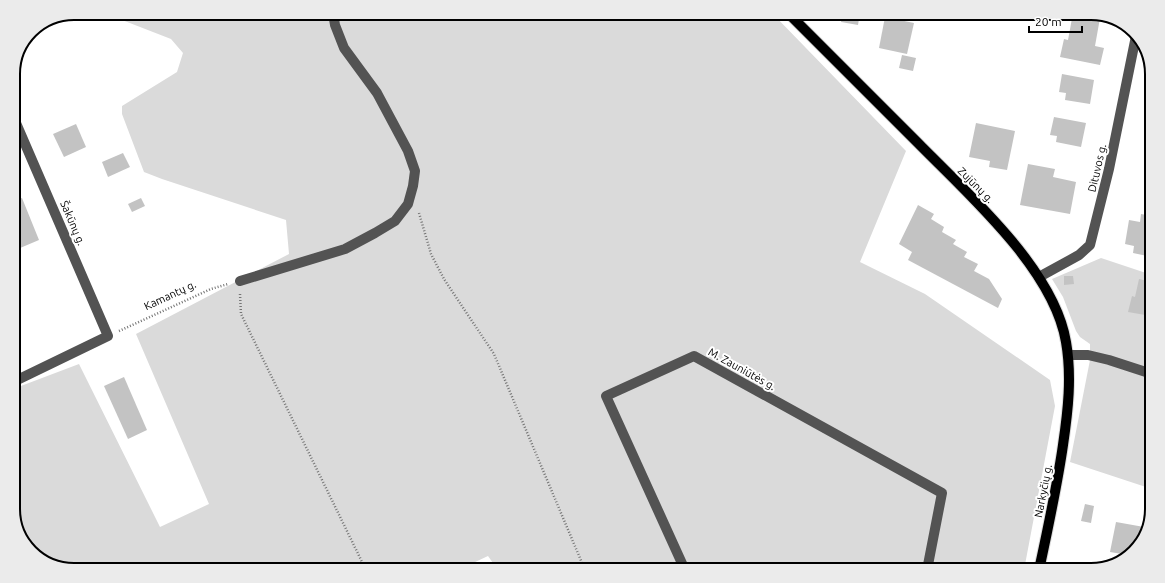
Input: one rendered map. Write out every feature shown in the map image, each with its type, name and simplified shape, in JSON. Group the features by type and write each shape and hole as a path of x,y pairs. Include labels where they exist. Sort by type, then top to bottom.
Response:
{"main road":[{"name":"Zujūnų g.","path":"795,20 992,218 1039,277 1059,316 1066,340 1070,380 1067,416"},
{"name":"Narkyčių g.","path":"1040,563 1059,472 1067,416"}],"street":[{"path":"240,280 345,249 395,221 408,204 415,171 408,151 377,93 344,48 334,20"},
{"name":"Dituvos g.","path":"1039,277 1079,255 1090,245 1109,169 1135,42"},
{"name":"Šakūnų g.","path":"20,132 108,336"},
{"path":"20,379 108,336"},
{"path":"1068,355 1088,355 1102,358 1145,372"},
{"name":"M. Zauniūtės g.","path":"682,563 606,396 694,356 942,493 928,563"}],"path":[{"path":"413,186 431,254 444,279 494,354 581,563"},
{"path":"240,280 241,314 363,563"},
{"name":"Kamantų g.","path":"108,336 211,289 240,280"}],"shaded area":[{"path":"122,20 779,20 906,151 860,262 925,294 1050,380 1055,406 1025,563 493,563 488,556 473,563 74,563 57,560 44,554 33,545 29,539 21,519 20,386 79,364 160,527 209,504 136,334 289,254 286,220 144,172 122,114 122,106 177,72 183,53 171,39"},
{"path":"1101,258 1145,273 1145,487 1070,462 1090,360 1090,344 1080,337 1076,331 1063,297 1052,279"}],"building":[{"path":"841,20 859,20 858,25 841,22"},
{"path":"884,20 900,20 914,23 907,54 879,48"},
{"path":"1072,20 1099,21 1095,46 1104,48 1100,65 1060,57 1064,39 1068,40"},
{"path":"902,55 916,58 913,71 899,68"},
{"path":"1062,74 1094,80 1090,104 1065,100 1066,93 1059,92"},
{"path":"1054,117 1086,123 1081,147 1056,142 1057,136 1050,135"},
{"path":"976,123 1015,131 1007,170 989,167 990,161 969,157"},
{"path":"76,124 86,147 64,157 53,134"},
{"path":"123,153 130,167 108,177 102,162"},
{"path":"1028,164 1055,169 1053,177 1076,182 1070,214 1020,205"},
{"path":"22,198 39,240 20,248 20,199"},
{"path":"141,198 145,206 132,212 128,204"},
{"path":"918,205 934,214 931,219 944,227 942,232 956,240 953,244 967,252 964,257 978,264 974,271 989,279 1002,299 998,308 908,260 912,252 899,244"},
{"path":"1141,214 1145,215 1145,256 1133,253 1134,246 1125,244 1129,220 1140,222"},
{"path":"1064,276 1073,276 1074,284 1064,285"},
{"path":"1139,279 1145,280 1145,315 1128,312 1132,296 1135,297"},
{"path":"124,377 147,430 128,439 104,386"},
{"path":"1085,504 1094,506 1091,523 1081,521"},
{"path":"1116,522 1142,527 1136,539 1127,550 1121,554 1110,552"}]}
